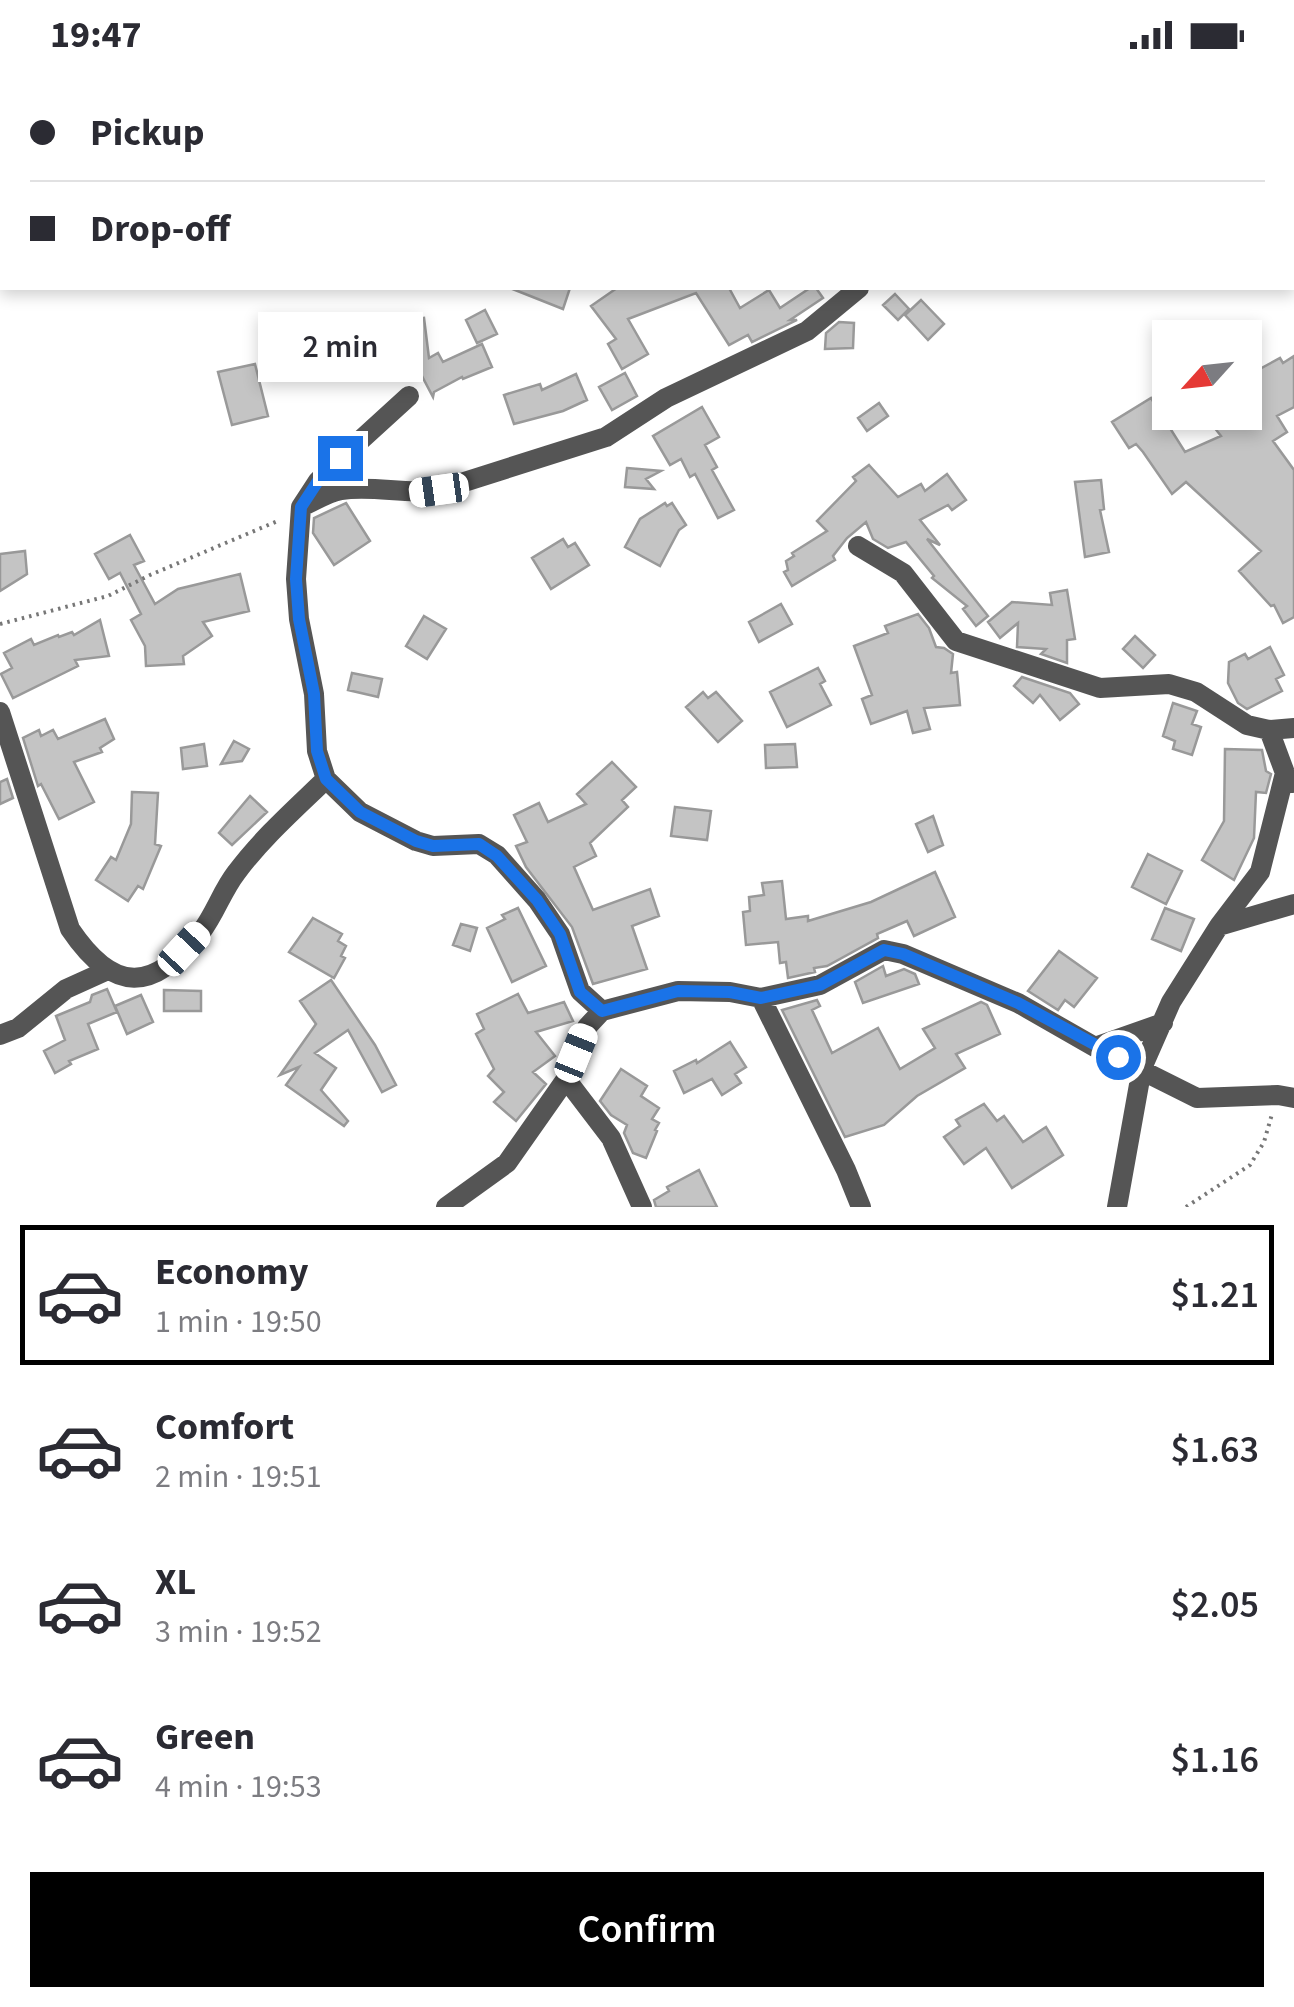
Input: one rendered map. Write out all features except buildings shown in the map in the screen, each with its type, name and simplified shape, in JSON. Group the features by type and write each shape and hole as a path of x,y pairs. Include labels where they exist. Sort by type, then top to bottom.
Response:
{"street":[{"path":"301,507 337,490 439,490 606,437 666,398 789,342 857,290"},
{"path":"409,396 329,469 301,507 296,579 314,694 317,751 326,779 360,812 416,841 433,846 479,844 497,856 537,900 560,934 580,992 602,1011"},
{"path":"858,546 903,574 956,641 1100,688 1170,684 1196,692 1247,724 1269,730 1294,728"},
{"path":"0,712 70,929 88,955 125,978 147,977 167,968 202,930 232,877 256,846 326,779"},
{"path":"1117,1207 1142,1068 1170,1002 1218,926 1260,872 1289,779 1269,730"},
{"path":"1218,926 1294,904"},
{"path":"446,1207 507,1163 566,1079 587,1027 602,1011 678,991 730,992 761,998 820,985 884,950 903,954 1018,1003 1198,1098 1286,1096"},
{"path":"0,1036 18,1028 66,989 108,970"},
{"path":"761,998 861,1207"},
{"path":"1095,1046 1164,1023"},
{"path":"566,1079 611,1138 642,1207"}],"path":[{"path":"0,624 108,596 266,529 301,507"},
{"path":"1186,1207 1250,1165 1286,1096"}],"route":[{"path":"340,458 301,507 296,579 299,619 314,694 317,751 326,779 360,812 416,841 433,846 479,844 497,856 537,900 560,934 580,992 602,1011 678,991 730,992 761,998 820,985 884,950 903,954 1018,1003 1118,1057"}]}
